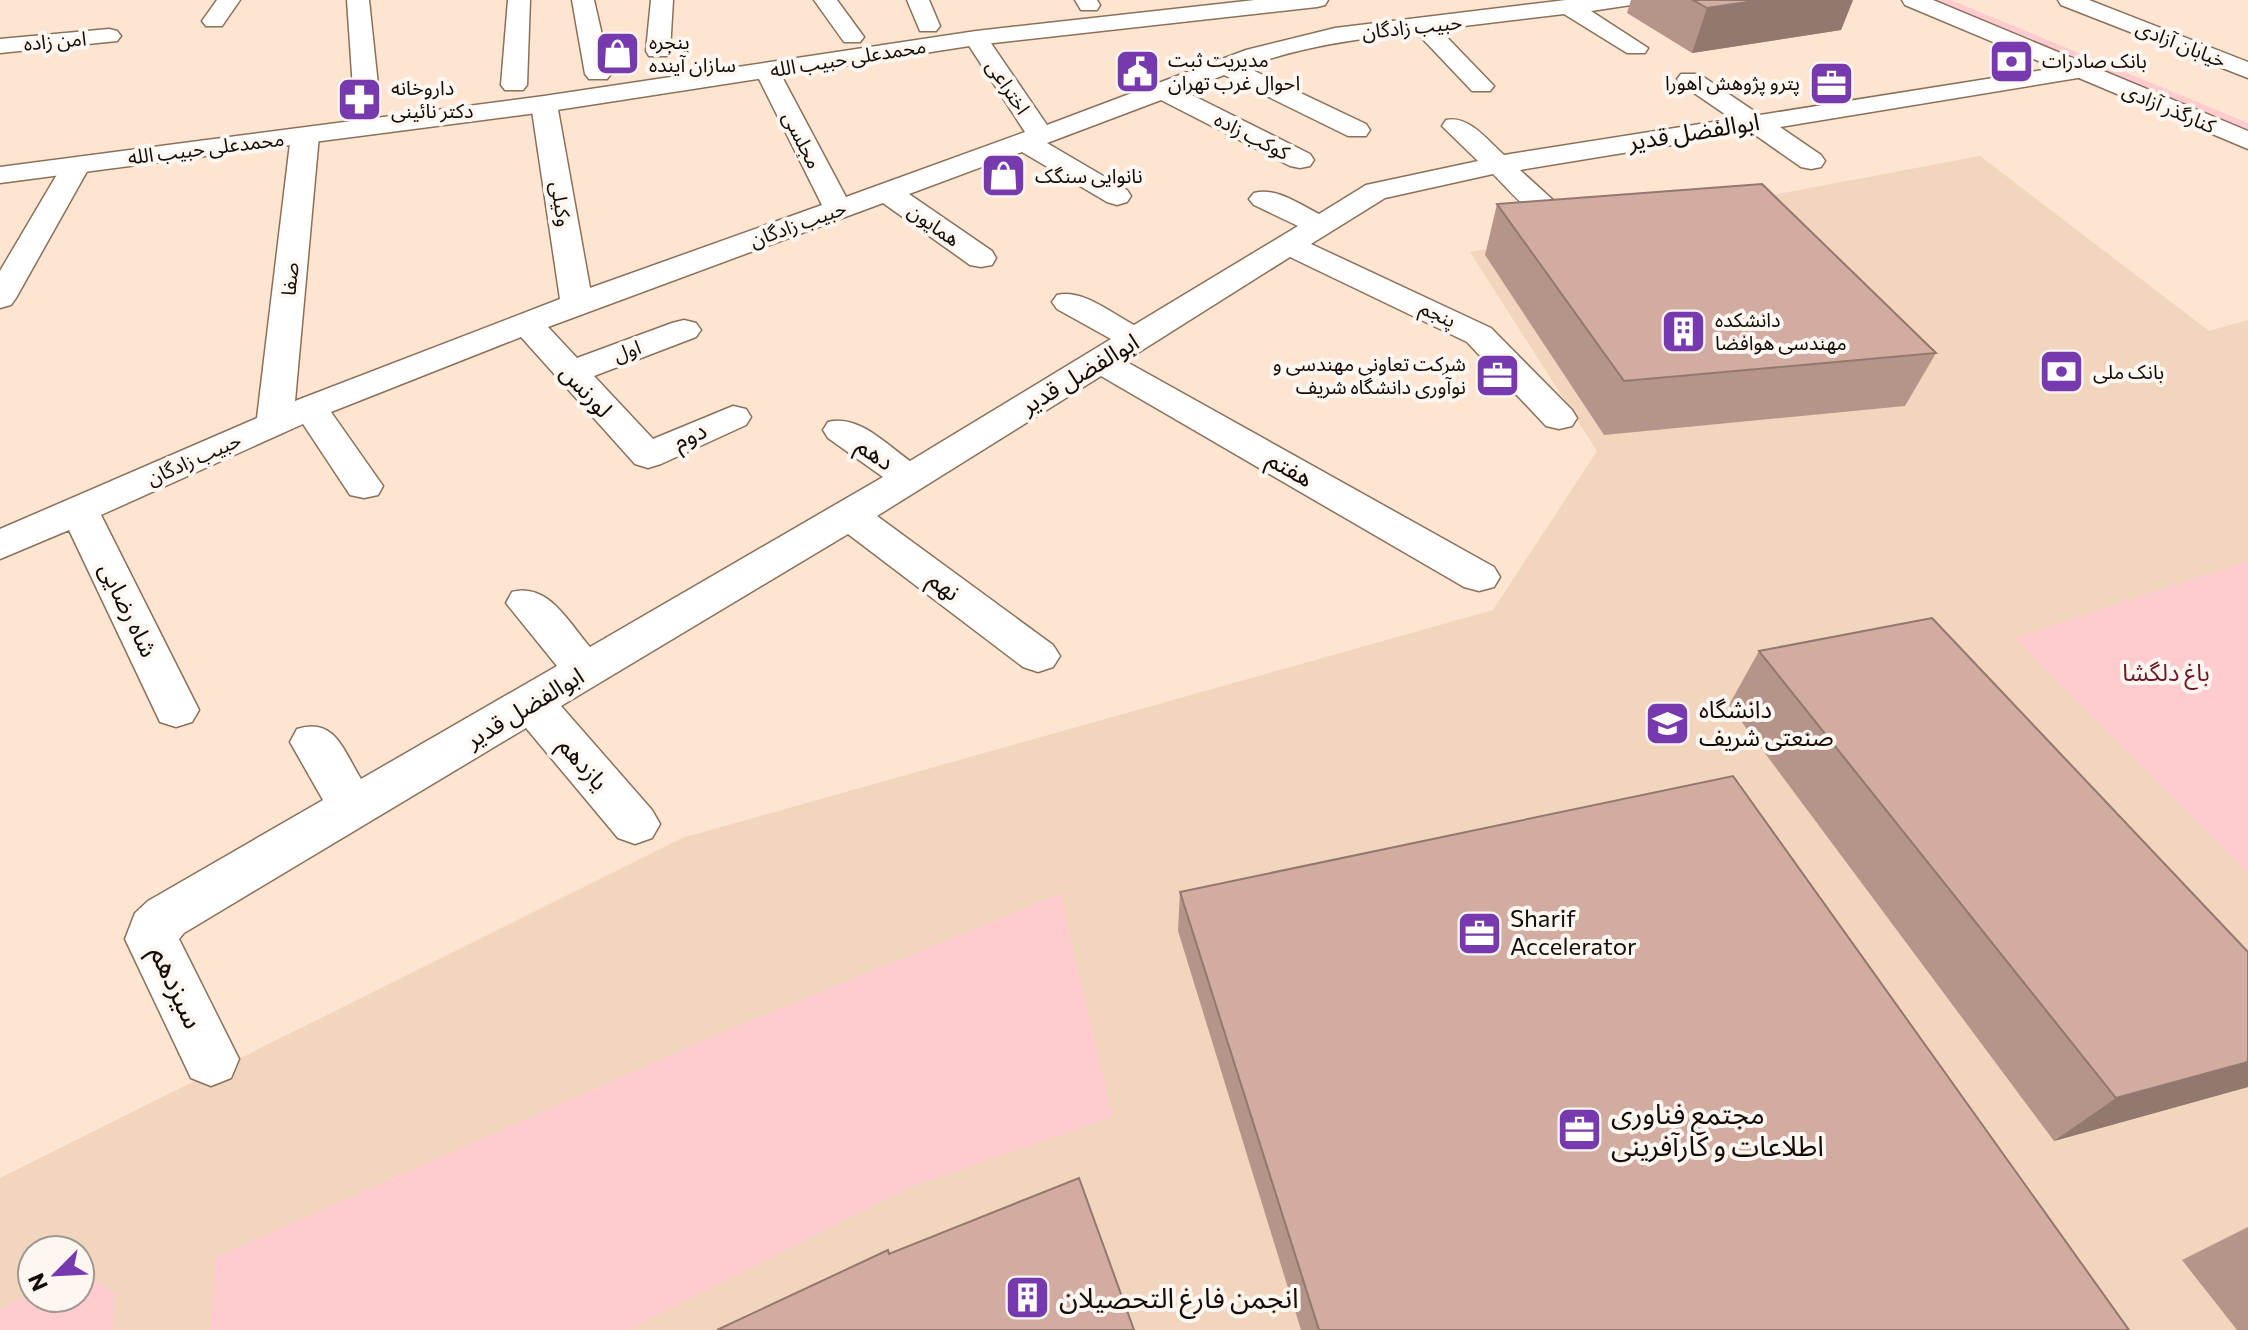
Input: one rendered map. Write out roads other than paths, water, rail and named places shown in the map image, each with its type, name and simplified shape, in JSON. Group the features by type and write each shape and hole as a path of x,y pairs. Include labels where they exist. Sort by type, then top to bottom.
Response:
{"street":[{"path":"214,21 229,0"},
{"path":"358,0 367,104"},
{"path":"514,85 519,0"},
{"path":"583,0 598,74"},
{"path":"658,51 662,0"},
{"path":"825,0 852,37"},
{"path":"918,0 928,26"},
{"name":"محمدعلی حبیب الله","path":"0,175 76,153 367,104 1088,3 1139,0"},
{"name":"محمدعلی حبیب الله","path":"76,153 305,135 544,104 976,38 1317,0"},
{"path":"1326,0 1335,35"},
{"name":"حبیب زادگان","path":"0,545 275,422 577,304 1285,45 1335,35 1623,0"},
{"name":"کنارگذر آزادی","path":"1913,0 2248,141"},
{"name":"خیابان آزادی","path":"2069,0 2248,71"},
{"path":"1570,8 1636,48"},
{"path":"1423,26 1481,86"},
{"name":"امن زاده","path":"0,46 109,36"},
{"name":"اختراعی","path":"976,38 1033,139"},
{"path":"1224,66 1357,130"},
{"name":"مجلسی","path":"767,71 838,209"},
{"name":"ابوالفضل قدیر","path":"166,917 850,515 1388,186 1752,122 2081,71"},
{"path":"1690,79 1811,161"},
{"name":"کوکب زاده","path":"1162,90 1300,160"},
{"name":"وکیلی","path":"544,104 577,304"},
{"path":"1455,126 1549,210"},
{"name":"صفا","path":"275,422 305,135"},
{"path":"1033,139 1117,196"},
{"path":"0,298 76,153"},
{"name":"همایون","path":"887,192 981,258"},
{"path":"1264,199 1321,226"},
{"name":"پنجم","path":"1291,246 1479,335 1559,418"},
{"path":"1068,302 1136,340"},
{"name":"لورنس","path":"527,324 648,456"},
{"name":"اول","path":"569,373 684,330"},
{"name":"هفتم","path":"1102,362 1479,577"},
{"path":"310,408 364,486"},
{"name":"دوم","path":"648,456 733,417"},
{"name":"دهم","path":"841,430 909,478"},
{"name":"شاه رضایی","path":"79,510 176,710"},
{"name":"نهم","path":"850,515 1038,656"},
{"path":"527,603 587,672"},
{"name":"یازدهم","path":"532,704 635,824"},
{"path":"313,742 354,809"},
{"name":"سیزدهم","path":"166,917 154,929 151,939 211,1059"}],"place":[{"name":"پنجره سازان آینده","path":"618,54"},
{"name":"بانک صادرات","path":"2011,61"},
{"name":"مدیریت ثبت احوال غرب تهران","path":"1137,71"},
{"name":"پترو پژوهش اهورا","path":"1831,83"},
{"name":"داروخانه دکتر نائینی","path":"360,99"},
{"name":"نانوایی سنگک","path":"1004,176"},
{"name":"دانشکده مهندسی هوافضا","path":"1684,331"},
{"name":"بانک ملی","path":"2062,372"},
{"name":"شرکت تعاونی مهندسی و نوآوری دانشگاه شریف","path":"1497,375"},
{"name":"دانشگاه صنعتی شریف","path":"1668,724"},
{"name":"Sharif Accelerator","path":"1479,933"},
{"name":"مجتمع فناوری اطلاعات و کارآفرینی","path":"1580,1130"},
{"name":"انجمن فارغ التحصیلان","path":"1028,1298"}],"park label":[{"name":"باغ دلگشا","path":"2166,673"}]}
